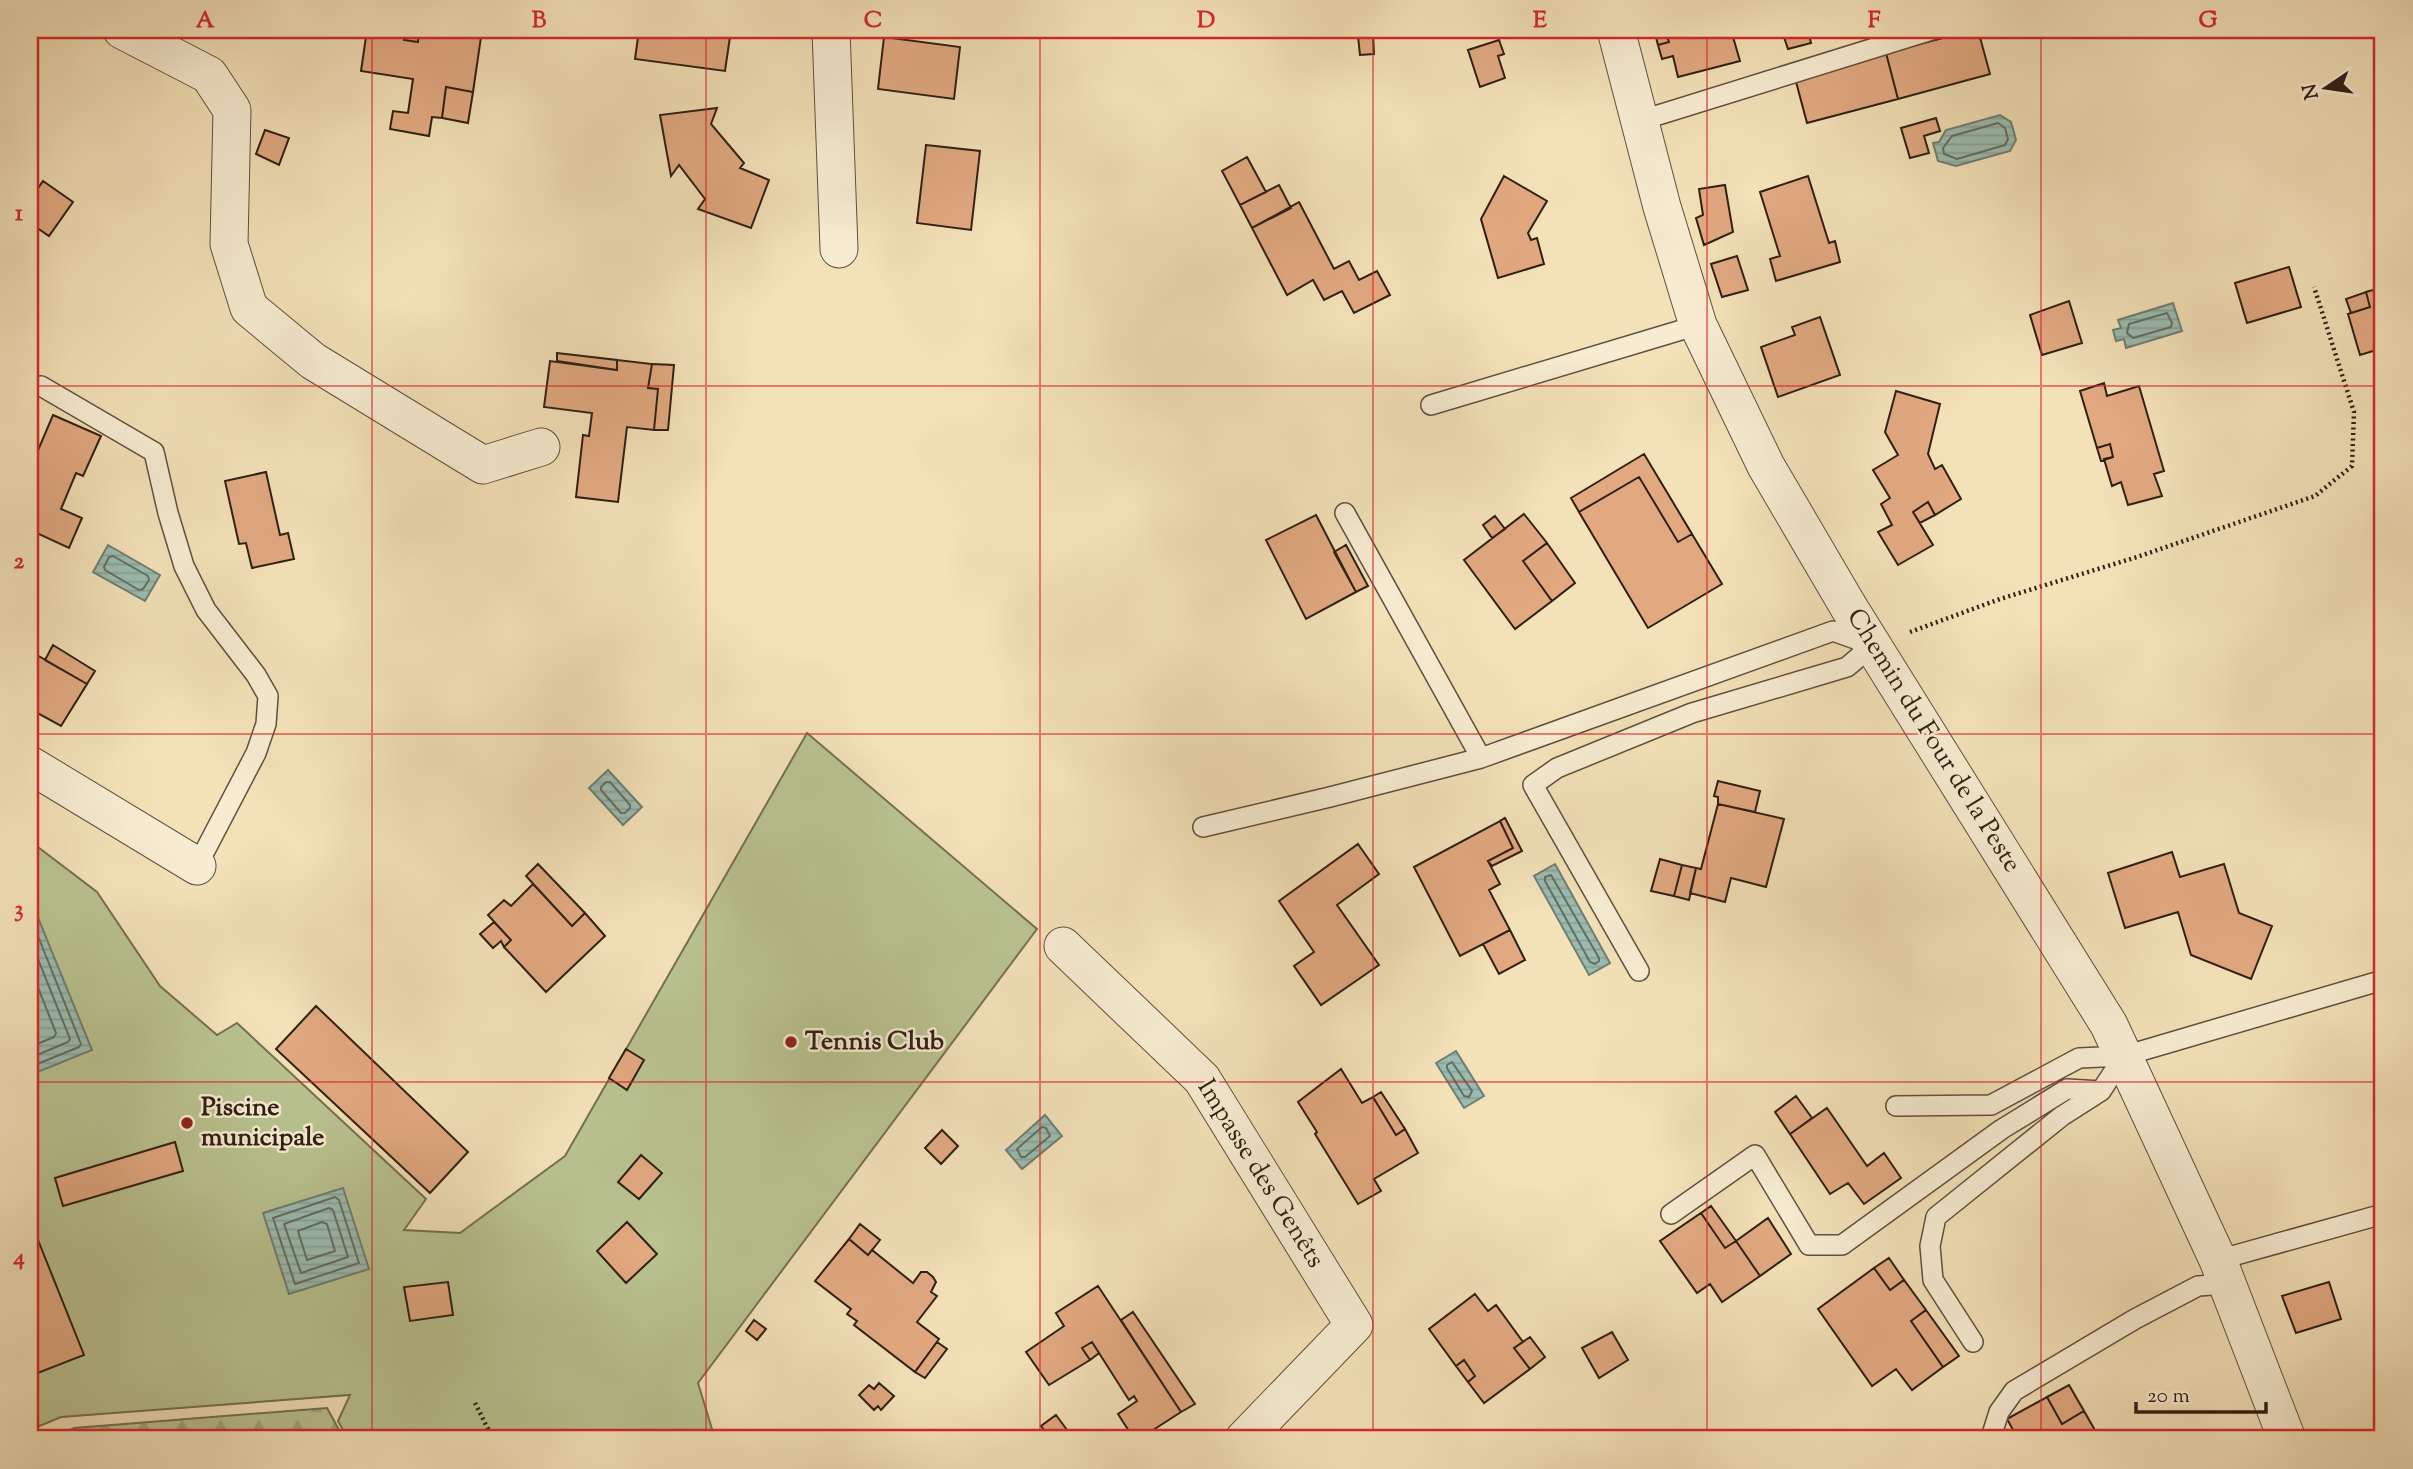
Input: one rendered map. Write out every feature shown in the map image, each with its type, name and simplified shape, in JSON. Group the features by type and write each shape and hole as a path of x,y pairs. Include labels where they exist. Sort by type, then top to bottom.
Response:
{"street":[{"path":"122,30 209,75 232,110 229,244 248,308 313,361 483,465 541,447"},
{"path":"831,30 839,249"},
{"name":"Chemin du Four de la Peste","path":"1616,30 1662,207 1698,325 1766,466 1873,645 2109,1025 2223,1272 2287,1439"},
{"path":"30,765 197,866"},
{"name":"Impasse des Genêts","path":"1063,946 1202,1079 1354,1325 1244,1439"}],"lane":[{"path":"1639,121 1932,30"},
{"path":"1431,405 1698,325"},
{"path":"41,386 154,452 184,566 205,610 256,675 268,696 266,724 256,753 197,866"},
{"path":"1345,513 1480,758"},
{"path":"1203,827 1480,758 1833,631 1873,645"},
{"path":"1639,971 1534,785 1557,768 1692,713 1847,667 1873,645"},
{"path":"1896,1106 1991,1105 2079,1058 2124,1056 2383,980"},
{"path":"1973,1342 1933,1280 1930,1246 1936,1217 2062,1116 2101,1091 2124,1056"},
{"path":"1671,1214 1755,1155 1809,1245 1842,1245 2003,1129 2067,1090 2101,1091"},
{"path":"1996,1439 1993,1431 1999,1412 2014,1391 2135,1319 2223,1272 2383,1214"}],"path":[{"path":"1873,645 2000,599 2137,557 2315,496 2352,466 2354,412 2314,287"},
{"path":"475,1403 494,1439"}],"green space":[{"path":"807,733 1037,929 698,1383 715,1439 348,1439 338,1421 350,1395 61,1417 30,1430 30,841 97,892 160,986 217,1035 237,1023 426,1199 404,1230 460,1233 565,1156"},
{"path":"327,1408 344,1439 52,1439 74,1428"}],"water":[{"path":"2000,115 2011,122 2016,140 2010,151 1956,166 1938,161 1933,143 1939,142 1946,130"},
{"path":"2173,303 2182,331 2126,348 2124,339 2116,341 2113,330 2121,328 2118,320"},
{"path":"108,545 160,575 145,601 93,572"},
{"path":"608,770 642,807 623,825 589,788"},
{"path":"1555,864 1610,963 1589,975 1534,876"},
{"path":"30,898 92,1050 30,1075"},
{"path":"1456,1051 1484,1096 1464,1108 1436,1063"},
{"path":"1045,1115 1062,1136 1022,1169 1006,1150"},
{"path":"343,1188 369,1269 289,1294 263,1213"}],"building":[{"path":"367,30 406,30 404,40 418,42 419,30 481,37 473,92 446,87 442,118 432,117 429,136 390,129 393,111 408,113 413,79 361,71"},
{"path":"406,30 419,30 418,42 404,40"},
{"path":"639,30 731,30 725,71 635,59"},
{"path":"1654,30 1665,30 1669,42 1658,45"},
{"path":"1665,30 1731,30 1740,61 1678,77 1673,56 1662,59 1658,45 1669,42"},
{"path":"1808,30 1811,43 1788,49 1782,31"},
{"path":"1978,30 1990,74 1898,99 1886,53"},
{"path":"1373,34 1374,54 1360,55 1358,36"},
{"path":"884,37 960,47 954,99 878,89"},
{"path":"1499,40 1504,54 1498,56 1505,78 1480,87 1468,50"},
{"path":"1886,53 1898,99 1807,123 1795,78"},
{"path":"446,87 473,92 468,123 442,118"},
{"path":"717,108 711,124 744,163 740,168 769,180 751,228 698,209 705,199 679,165 671,176 660,115"},
{"path":"1936,118 1940,131 1924,136 1929,153 1910,158 1901,128"},
{"path":"265,130 289,138 279,165 256,154"},
{"path":"926,145 980,151 971,230 917,223"},
{"path":"1247,157 1266,192 1240,205 1222,171"},
{"path":"1504,176 1547,201 1528,233 1531,240 1537,238 1544,264 1498,278 1481,219"},
{"path":"1808,176 1829,243 1835,241 1840,262 1776,281 1770,259 1780,256 1760,192"},
{"path":"43,181 73,202 49,236 30,223 30,200"},
{"path":"1279,185 1291,208 1252,228 1240,205"},
{"path":"1725,185 1733,232 1704,245 1696,218 1703,215 1699,189"},
{"path":"1299,202 1334,269 1349,261 1359,280 1377,271 1390,295 1354,313 1342,291 1324,300 1313,280 1287,295 1252,228"},
{"path":"1737,256 1748,290 1722,297 1711,264"},
{"path":"2289,267 2301,307 2247,323 2235,283"},
{"path":"2383,287 2383,348 2360,355 2348,314 2370,307 2366,292"},
{"path":"2366,292 2370,307 2351,313 2346,299"},
{"path":"2069,301 2082,343 2042,355 2030,315"},
{"path":"1820,317 1840,375 1778,397 1761,347 1795,335 1792,327"},
{"path":"557,353 617,360 617,370 557,361"},
{"path":"617,360 652,364 648,388 658,389 654,430 627,427 618,502 576,497 583,435 589,436 592,413 544,407 550,361 617,370"},
{"path":"652,364 674,365 668,430 654,430 658,389 648,388"},
{"path":"2104,383 2107,396 2139,386 2164,471 2154,474 2162,496 2128,505 2121,482 2112,486 2104,459 2113,457 2110,444 2097,448 2080,391"},
{"path":"1896,391 1940,404 1928,454 1935,469 1942,465 1961,499 1935,515 1928,502 1913,512 1933,545 1898,565 1878,532 1892,525 1881,504 1890,498 1873,470 1898,455 1885,432"},
{"path":"53,415 101,436 83,476 76,473 61,509 82,518 69,548 30,530 34,515 30,513 30,469"},
{"path":"2110,444 2113,457 2101,461 2097,448"},
{"path":"1644,454 1692,534 1678,542 1639,477 1579,512 1571,498"},
{"path":"266,472 280,535 288,533 294,559 252,568 246,543 239,544 225,481"},
{"path":"1639,477 1678,542 1692,534 1722,584 1648,628 1579,512"},
{"path":"1928,502 1935,515 1920,523 1913,512"},
{"path":"1524,514 1547,543 1523,561 1552,601 1515,629 1464,560"},
{"path":"1316,515 1356,592 1306,619 1266,540"},
{"path":"1495,516 1505,529 1492,538 1483,525"},
{"path":"1547,543 1575,583 1552,601 1523,561"},
{"path":"1346,545 1368,586 1356,592 1334,552"},
{"path":"53,645 95,671 87,684 45,660"},
{"path":"30,651 87,684 61,726 30,709"},
{"path":"1718,781 1760,791 1755,812 1718,804 1718,797 1714,796"},
{"path":"1718,804 1784,819 1766,887 1731,878 1725,902 1690,893 1696,868 1701,869"},
{"path":"1505,818 1522,851 1492,866 1488,861 1513,848 1500,821"},
{"path":"1500,821 1513,848 1488,861 1500,884 1489,890 1510,930 1460,956 1414,867"},
{"path":"1358,844 1379,874 1337,905 1379,965 1321,1005 1294,966 1314,952 1279,901"},
{"path":"2172,852 2180,877 2224,864 2239,913 2272,926 2251,979 2191,955 2178,912 2125,928 2108,873"},
{"path":"1660,859 1682,865 1674,896 1651,891"},
{"path":"538,864 585,913 572,926 526,876"},
{"path":"1682,865 1696,868 1689,900 1674,896"},
{"path":"533,884 572,926 585,913 605,936 546,992 504,947 511,940 488,915 504,900 511,906"},
{"path":"494,922 511,940 504,947 501,941 493,948 480,934"},
{"path":"1510,930 1525,960 1499,974 1483,944"},
{"path":"316,1006 468,1152 430,1193 276,1049"},
{"path":"626,1049 644,1060 627,1090 609,1078"},
{"path":"1341,1069 1362,1103 1373,1097 1396,1135 1405,1129 1418,1153 1374,1179 1381,1191 1358,1204 1298,1102"},
{"path":"1381,1092 1405,1129 1396,1135 1373,1097"},
{"path":"1796,1096 1812,1118 1790,1134 1775,1112"},
{"path":"1827,1108 1867,1166 1884,1153 1901,1178 1864,1204 1848,1183 1830,1194 1790,1134"},
{"path":"942,1130 958,1146 941,1164 925,1148"},
{"path":"175,1142 183,1171 63,1206 55,1178"},
{"path":"641,1155 662,1173 639,1199 618,1182"},
{"path":"1711,1206 1736,1241 1725,1248 1701,1213"},
{"path":"1701,1213 1725,1248 1736,1241 1760,1276 1722,1302 1710,1284 1697,1293 1660,1241"},
{"path":"1768,1218 1791,1254 1760,1276 1736,1241"},
{"path":"30,1220 84,1355 30,1376"},
{"path":"627,1222 657,1254 626,1283 597,1251"},
{"path":"860,1224 880,1240 868,1255 849,1239"},
{"path":"849,1239 868,1255 872,1250 913,1283 921,1272 927,1272 936,1282 931,1292 937,1296 917,1322 939,1339 915,1372 854,1325 857,1321 847,1314 851,1309 815,1281"},
{"path":"1889,1258 1904,1280 1890,1290 1874,1268"},
{"path":"1874,1268 1890,1290 1904,1280 1926,1310 1911,1321 1943,1367 1912,1390 1896,1369 1872,1386 1818,1309"},
{"path":"448,1282 453,1315 410,1321 404,1287"},
{"path":"2329,1282 2341,1319 2296,1333 2282,1296"},
{"path":"1098,1286 1181,1412 1139,1439 1134,1439 1118,1414 1137,1401 1134,1396 1129,1400 1092,1342 1082,1348 1090,1360 1049,1385 1026,1352 1064,1326 1056,1313"},
{"path":"1475,1294 1488,1311 1496,1305 1523,1342 1514,1348 1530,1369 1484,1403 1468,1382 1475,1376 1464,1360 1456,1366 1429,1329"},
{"path":"1926,1310 1959,1356 1943,1367 1911,1321"},
{"path":"1133,1312 1195,1404 1181,1412 1121,1320"},
{"path":"754,1320 766,1329 757,1340 746,1331"},
{"path":"1612,1332 1628,1360 1599,1378 1582,1348"},
{"path":"1530,1337 1545,1357 1530,1369 1514,1348"},
{"path":"937,1342 947,1349 925,1378 915,1372"},
{"path":"1092,1342 1099,1353 1090,1360 1082,1348"},
{"path":"1464,1360 1475,1376 1468,1382 1456,1366"},
{"path":"879,1383 894,1396 881,1410 878,1406 874,1410 859,1395 869,1385 874,1389"},
{"path":"2069,1385 2084,1411 2062,1424 2047,1397"},
{"path":"2047,1397 2062,1424 2084,1411 2100,1439 2018,1439 2007,1419"},
{"path":"1056,1415 1070,1434 1063,1439 1051,1439 1041,1426"}],"place":[{"name":"Tennis Club","path":"791,1042"},
{"name":"Piscine municipale","path":"187,1123"}]}
